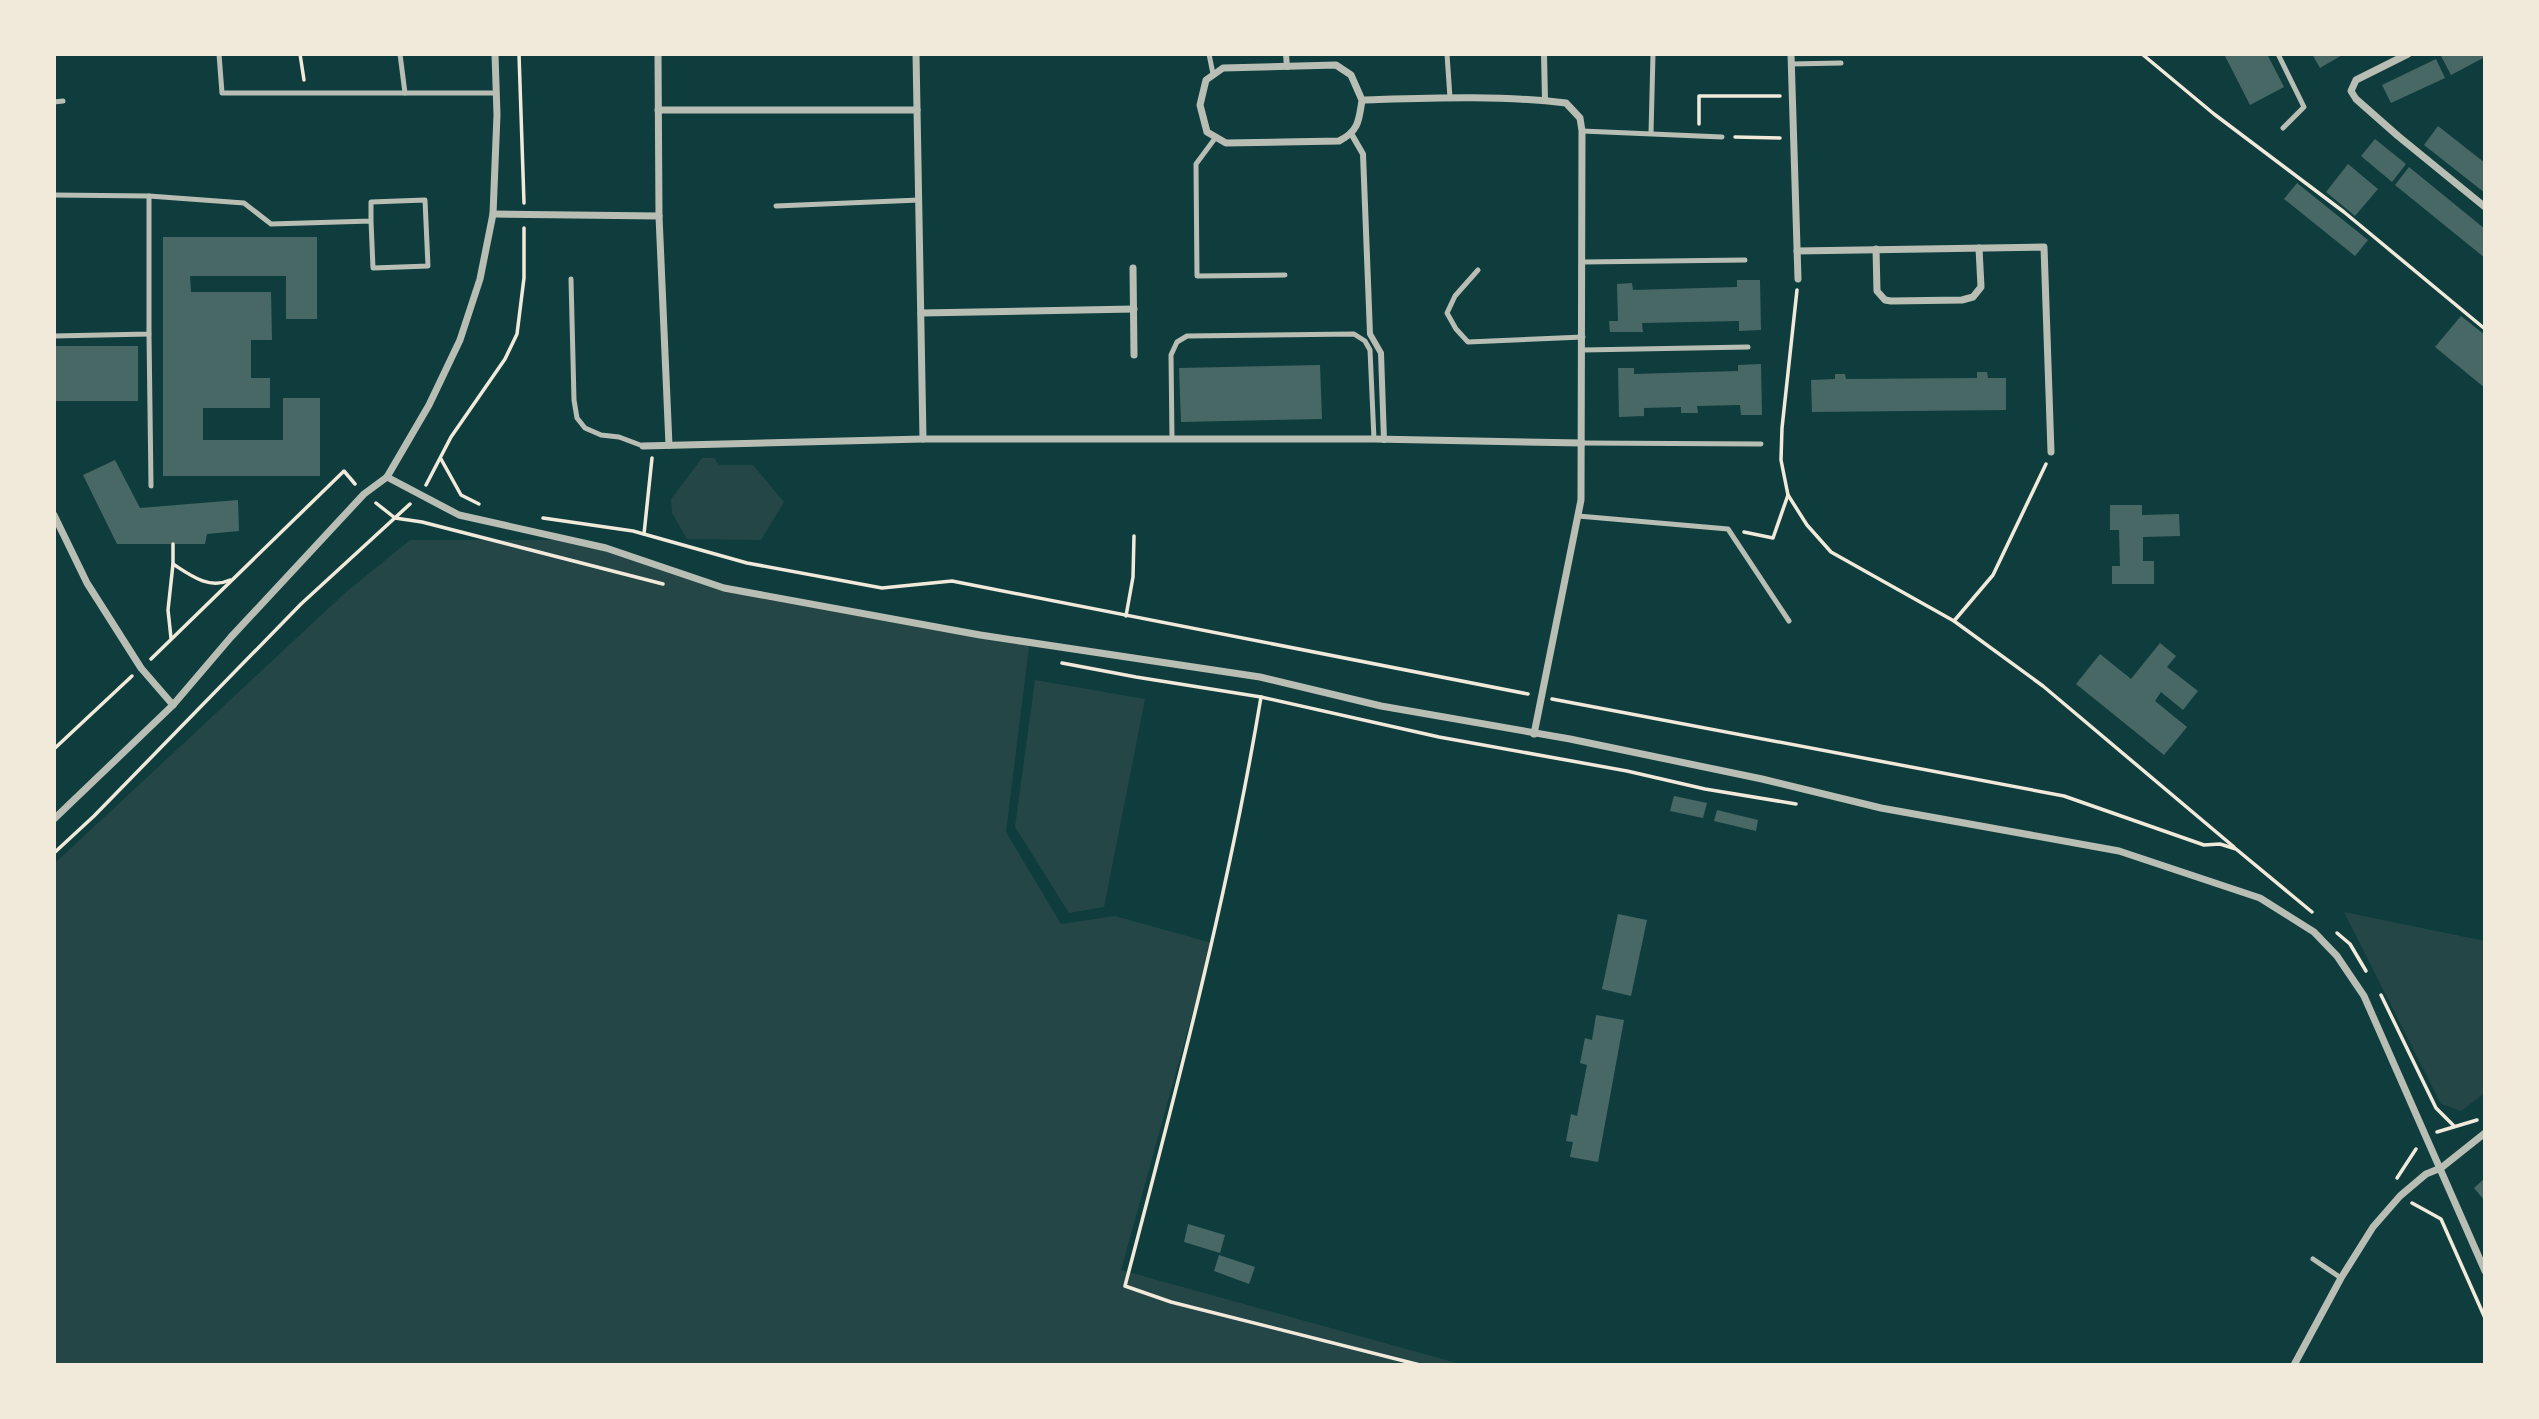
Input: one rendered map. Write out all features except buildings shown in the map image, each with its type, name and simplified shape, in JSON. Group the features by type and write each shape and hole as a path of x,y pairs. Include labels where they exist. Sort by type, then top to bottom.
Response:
{"street":[{"path":"54,819 173,705 231,637 364,494 387,477 429,405 460,340 480,279 493,214 495,54"},
{"path":"658,54 659,216 669,445"},
{"path":"916,54 923,439"},
{"path":"1286,54 1287,67"},
{"path":"1544,54 1545,101"},
{"path":"1791,54 1798,279"},
{"path":"2407,54 2356,80 2351,91 2356,99 2398,136 2485,207"},
{"path":"1336,65 1351,75 1362,100 1359,120 1352,135 1339,141 1226,143 1207,132 1200,106 1206,80 1213,74 1223,68 1336,65"},
{"path":"1362,100 1450,98 1545,101 1566,103 1580,118 1583,131 1581,500 1534,734"},
{"path":"658,110 917,110"},
{"path":"1352,135 1363,154 1370,334 1381,353 1384,440"},
{"path":"493,214 659,216"},
{"path":"1797,251 2044,247 2050,452"},
{"path":"1876,249 1877,291 1885,300 1891,302 1968,299 1981,287 1979,248"},
{"path":"1133,268 1134,355"},
{"path":"921,313 1134,309"},
{"path":"643,446 923,439 1374,439 1582,443"},
{"path":"387,477 458,515 606,548 724,588 979,635 1260,677 1381,706 1762,779 1881,808 2119,851 2260,898 2314,932 2337,956 2357,986 2391,1054 2485,1271"},
{"path":"54,515 87,583 141,668 173,705"},
{"path":"2294,1365 2341,1278 2373,1227 2400,1196 2426,1174 2441,1168 2485,1133"}],"lane":[{"path":"219,54 222,93 496,93"},
{"path":"400,54 405,93"},
{"path":"1209,54 1213,74"},
{"path":"1447,54 1450,98"},
{"path":"1651,133 1653,54"},
{"path":"2278,54 2304,107 2283,128"},
{"path":"1791,64 1841,63"},
{"path":"54,102 63,101"},
{"path":"1583,131 1722,136"},
{"path":"1216,137 1196,164 1197,276 1285,275"},
{"path":"54,195 149,196 244,203 271,224 371,221"},
{"path":"149,196 151,486"},
{"path":"425,200 428,266 373,268 371,221 371,202 425,200"},
{"path":"776,206 919,200"},
{"path":"1583,262 1745,260"},
{"path":"1478,270 1455,296 1447,313 1468,342 1583,337"},
{"path":"571,279 574,400 577,418 584,428 643,446"},
{"path":"54,336 149,334"},
{"path":"1172,439 1171,355 1177,342 1186,337 1354,334 1365,341 1370,351 1374,439"},
{"path":"1583,350 1748,347"},
{"path":"1582,443 1761,444"},
{"path":"1578,516 1728,529 1789,621"},
{"path":"2313,1259 2341,1278"}],"path":[{"path":"300,54 305,93"},
{"path":"2142,54 2214,114 2344,212 2485,329"},
{"path":"1699,136 1699,96 1792,96"},
{"path":"1722,136 1794,138"},
{"path":"1798,279 1782,428 1782,460 1788,495 1807,525 1831,552 1954,621 2043,686 2288,893"},
{"path":"643,534 654,446"},
{"path":"1954,621 1993,575 2042,475 2050,452"},
{"path":"441,460 461,495 482,506"},
{"path":"54,749 171,640 344,471 364,494 395,518 422,522 667,585"},
{"path":"1728,529 1773,538 1788,495"},
{"path":"538,518 643,534 747,563 881,588 952,582 1604,710 2064,796 2204,845 2220,844 2236,849"},
{"path":"1126,616 1133,577 1134,536"},
{"path":"171,640 168,610 173,544"},
{"path":"173,564 208,583 224,583 235,578"},
{"path":"1051,661 1261,696 1439,737 1602,766 1705,789 1806,805"},
{"path":"1261,696 1245,791 1199,1003 1125,1286 1171,1302 1420,1365"},
{"path":"2412,1063 2436,1108 2454,1126 2485,1118"},
{"path":"2411,1138 2426,1174"},
{"path":"2400,1196 2441,1219 2485,1318"}],"shaded area":[{"path":"702,458 714,458 719,465 753,465 784,502 761,540 687,539 672,513 671,499"},
{"path":"410,540 571,540 740,590 1030,639 1006,832 1061,924 1115,916 1212,943 1121,1270 1464,1365 54,1365 54,864 345,593"},
{"path":"1035,680 1145,699 1104,907 1069,913 1015,827"},
{"path":"2344,912 2485,941 2485,1093 2461,1111 2441,1104"}]}
